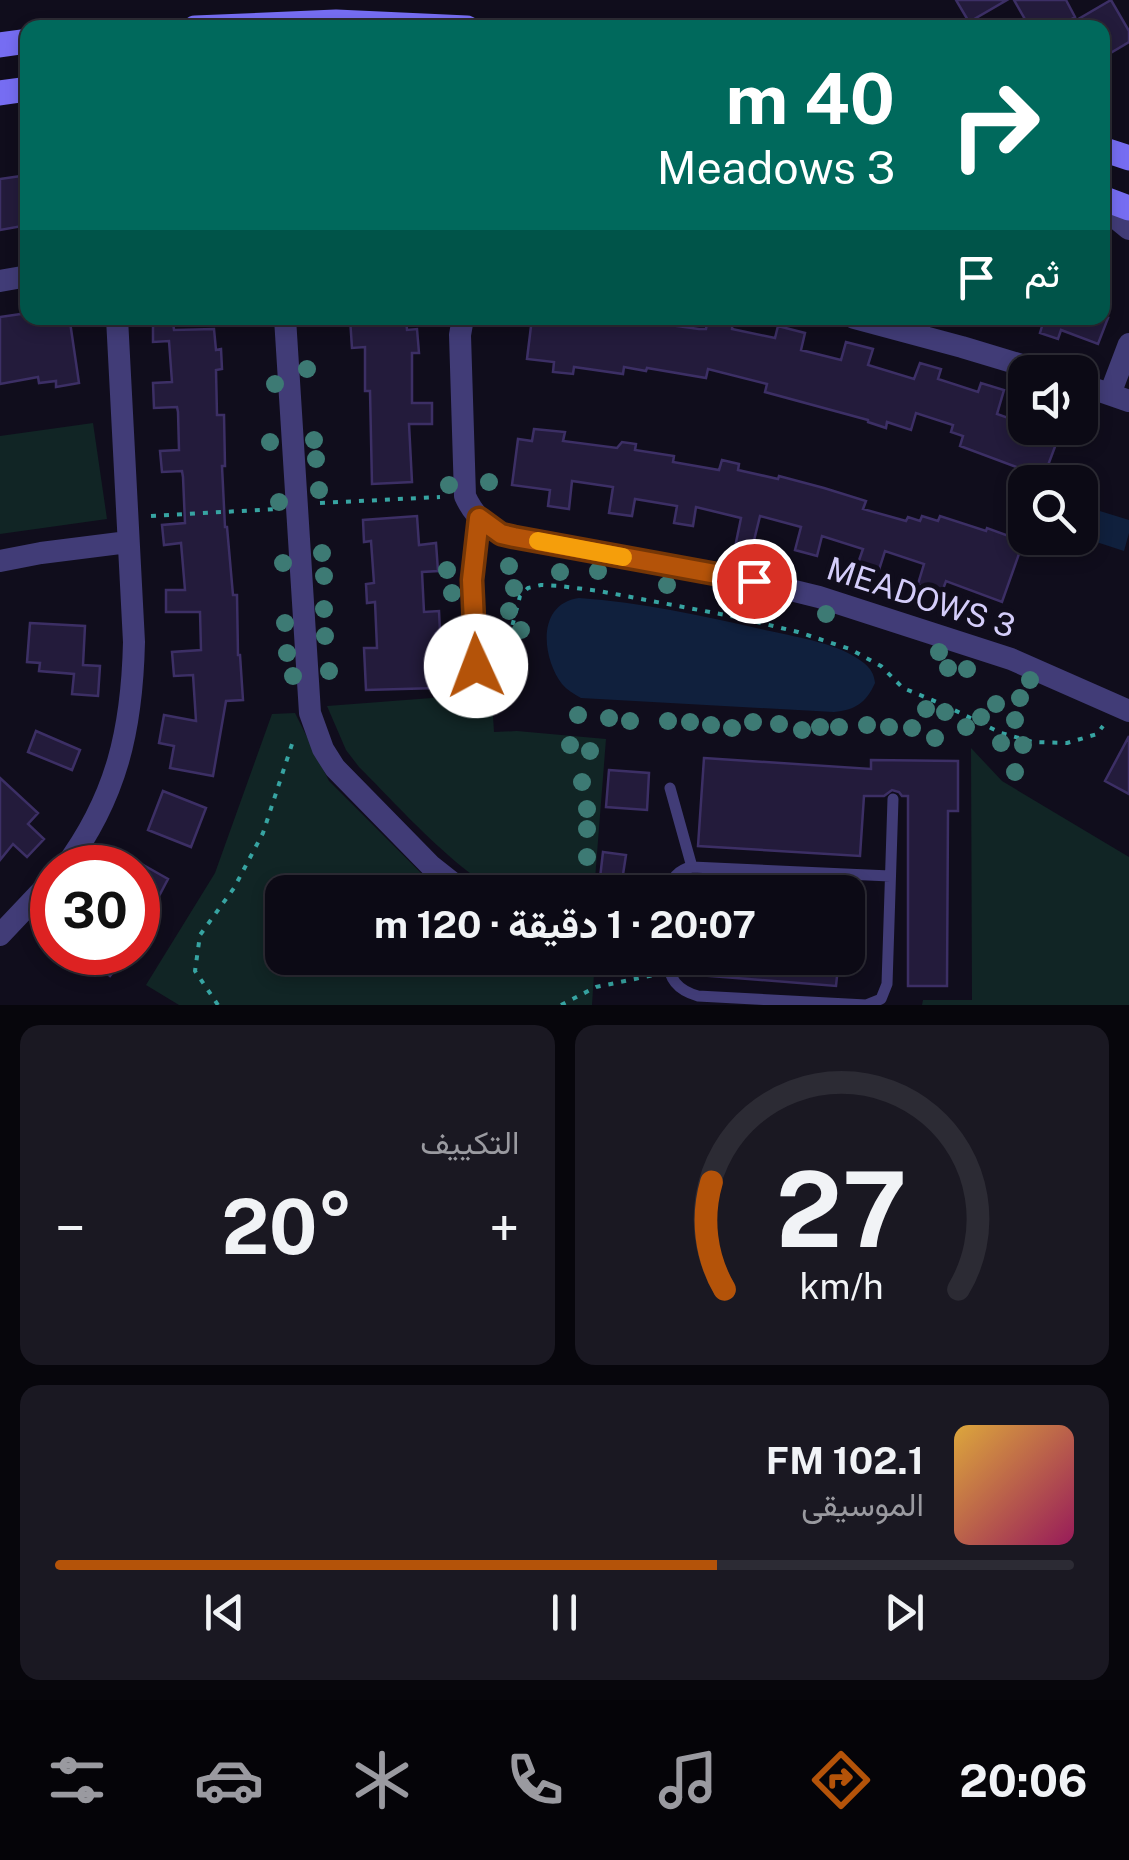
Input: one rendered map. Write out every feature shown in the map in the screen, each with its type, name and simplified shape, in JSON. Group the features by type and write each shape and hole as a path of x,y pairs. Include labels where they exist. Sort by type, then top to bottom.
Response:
{"street":[{"path":"79,845 112,782 126,737 133,690 134,642 117,325"},
{"path":"285,325 310,713 323,749 335,768 442,875"},
{"path":"462,325 465,496 479,518 472,580 476,666"},
{"path":"879,325 1008,362"},
{"path":"1120,397 1129,344"},
{"name":"MEADOWS 3","path":"479,518 501,534 820,597 1010,659 1124,709"},
{"path":"0,561 128,542"},
{"path":"0,935 30,903"}],"lane":[{"path":"670,788 692,867"},
{"path":"670,975 675,984 698,996 874,1003 880,999 887,984 893,799"},
{"path":"676,875 692,867 890,876"}],"path":[{"path":"476,666 513,664 512,627 520,596 528,588 540,585 560,586 736,617 850,649 881,666 903,688 1001,734 1033,742 1067,743 1097,734 1124,709"},
{"path":"218,1005 195,971 200,935 234,888 263,833 296,732 310,713"},
{"path":"561,1005 596,987 654,975"}],"green space":[{"path":"93,423 107,519 0,534 0,436"},
{"path":"491,685 494,732 606,739 595,875 474,875 451,858 359,767 346,750 327,706 445,697 446,702 466,701 466,686"},
{"path":"295,713 329,781 423,875 265,875 265,975 594,975 592,1005 179,1005 146,985 152,975 160,975 160,962 215,873 272,714"},
{"path":"971,748 1002,781 1129,857 1129,1005 922,1005 923,1000 972,1000"}],"water":[{"path":"1098,510 1129,520 1124,551 1098,543"},
{"path":"579,598 675,611 819,642 864,663 875,683 859,704 834,712 581,698 564,686 555,673 547,647 549,621 555,610"}],"building":[{"path":"956,0 1007,0 972,20 968,20"},
{"path":"1014,0 1066,0 1075,17 1070,20 1025,20"},
{"path":"1111,0 1129,31 1129,42 1110,53 1110,20 1077,20"},
{"path":"20,176 20,226 0,230 0,179"},
{"path":"20,314 20,325 70,325 79,383 56,387 56,381 39,383 38,377 0,384 0,317"},
{"path":"153,325 173,325 174,330 214,329 216,350 221,349 222,369 216,370 217,415 224,415 225,527 233,595 237,595 243,700 226,701 213,776 170,768 174,746 159,743 164,715 196,721 193,675 174,676 172,652 201,650 200,612 166,612 166,590 185,590 181,543 164,545 162,525 185,523 183,477 182,471 162,472 160,451 179,450 178,412 177,407 154,408 153,383 172,382 169,341 153,342"},
{"path":"350,325 407,325 407,330 417,329 419,353 412,353 412,403 432,403 432,424 409,424 412,482 372,484 365,347 352,348"},
{"path":"531,325 669,325 706,329 707,325 732,325 732,329 775,338 778,326 805,333 801,350 841,360 846,342 873,349 868,365 914,379 920,363 941,369 938,379 978,392 981,383 1004,390 997,414 1008,418 1008,445 1056,445 1048,465 1011,465 960,446 963,436 951,432 953,425 916,413 911,430 887,422 886,428 765,392 767,384 708,369 706,378 624,367 623,374 574,367 573,374 553,372 554,362 527,359"},
{"path":"1042,325 1105,325 1098,344 1061,330 1058,339 1040,333"},
{"path":"534,429 565,432 563,441 617,448 622,442 636,444 635,450 674,456 673,462 719,470 722,460 739,464 738,470 778,479 779,476 866,501 863,509 906,521 908,517 920,521 922,516 938,521 940,516 986,531 987,528 1008,536 1008,555 1019,555 1002,602 946,581 942,592 918,584 924,564 885,551 878,573 857,566 863,549 822,536 817,556 795,550 801,527 760,516 748,565 732,562 741,518 696,507 693,526 674,523 677,506 635,499 632,516 609,513 613,487 572,481 569,509 548,506 550,490 512,485 518,439 532,441"},
{"path":"417,516 419,545 436,543 438,571 422,572 424,612 439,611 438,688 366,690 364,648 377,648 375,602 367,603 366,584 374,583 371,541 364,542 363,520"},
{"path":"30,623 85,626 83,665 100,666 98,696 72,694 74,674 39,671 40,663 27,662"},
{"path":"36,731 80,750 72,770 28,752"},
{"path":"1129,736 1129,794 1105,781"},
{"path":"704,758 871,769 871,760 958,761 958,811 948,811 947,986 908,986 908,796 892,790 884,796 864,796 860,856 698,846"},
{"path":"609,770 649,773 647,810 606,807"},
{"path":"0,778 38,813 28,824 44,839 38,845 30,845 27,857 13,844 0,860"},
{"path":"163,791 206,808 191,847 148,830"},
{"path":"603,852 626,855 623,875 600,875"},
{"path":"160,874 168,879 160,894"},
{"path":"698,975 837,975 836,986"}],"slow traffic":[{"path":"538,541 623,557"}],"route":[{"path":"476,666 472,580 479,518 501,534 514,537 754,581"}]}
